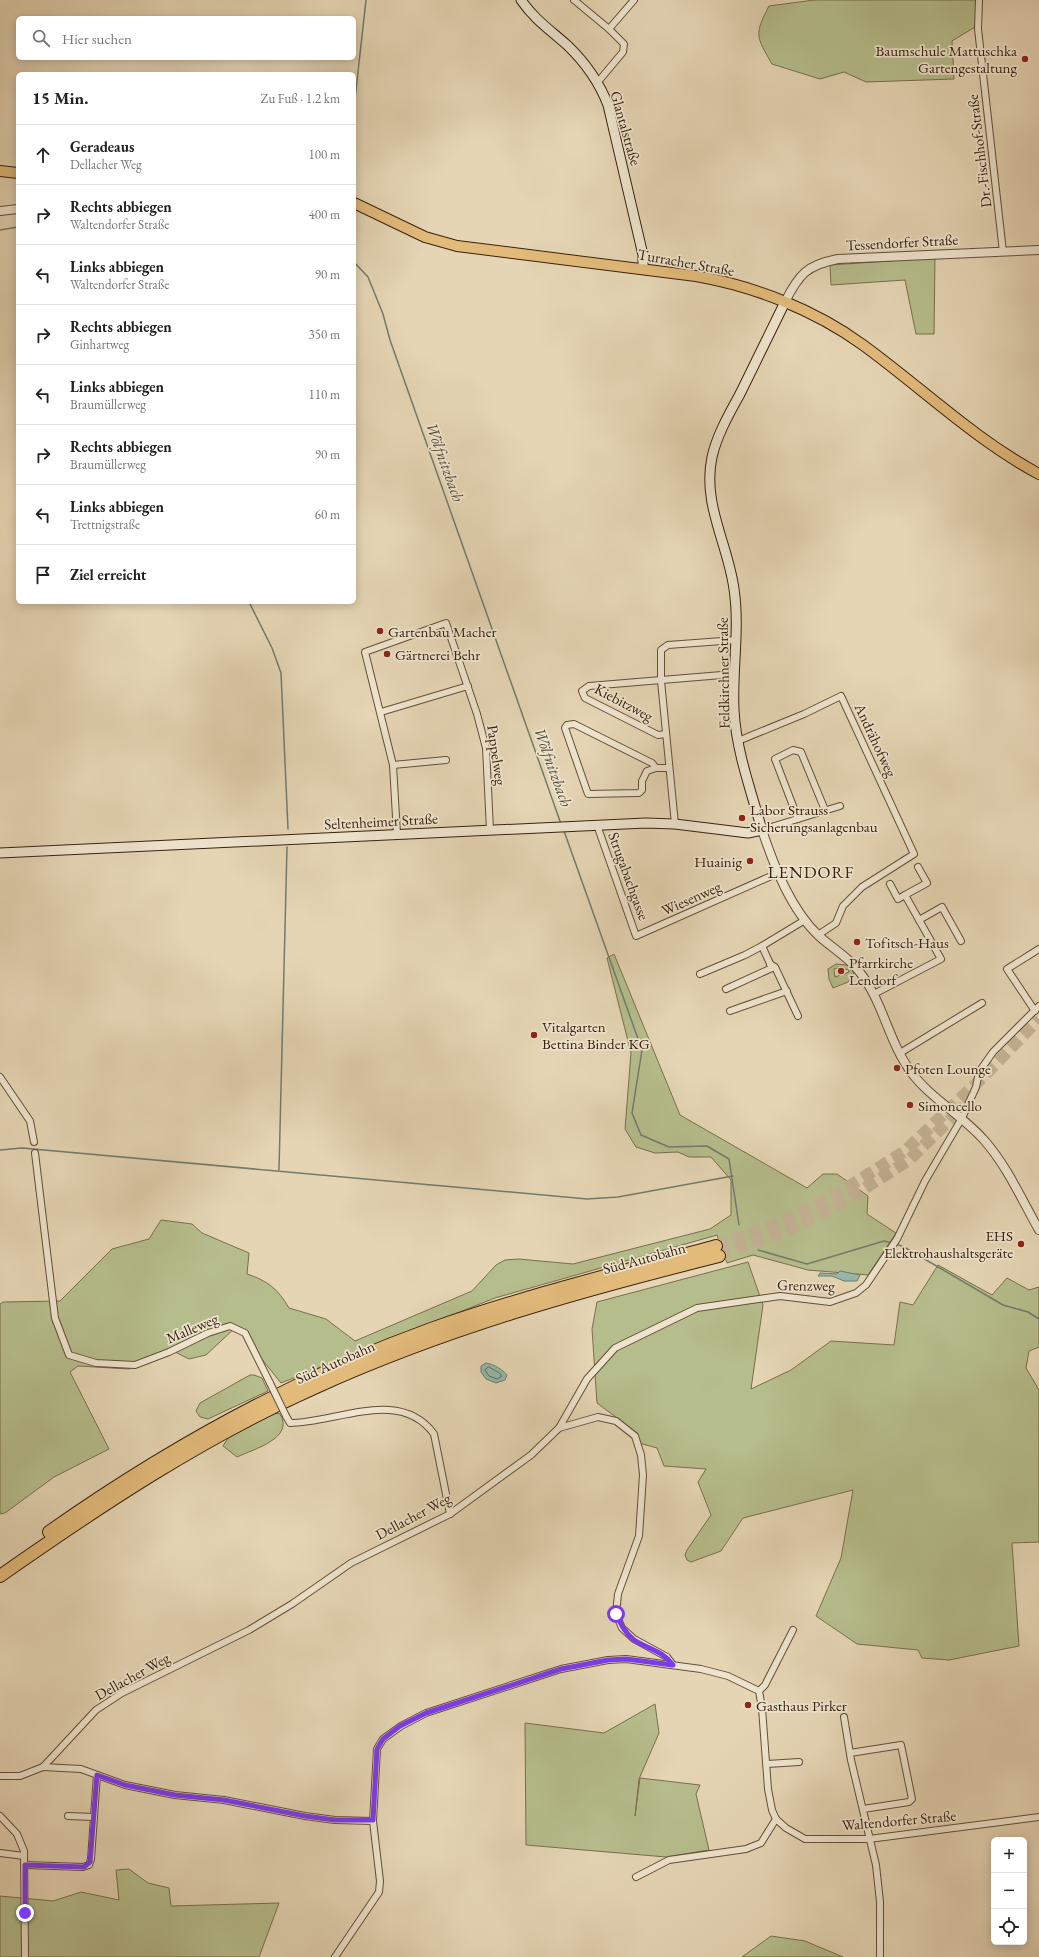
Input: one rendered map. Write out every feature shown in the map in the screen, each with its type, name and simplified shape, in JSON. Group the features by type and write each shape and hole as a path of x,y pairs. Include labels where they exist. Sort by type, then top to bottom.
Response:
{"highway":[{"name":"Süd Autobahn","path":"0,1566 101,1496 150,1465 216,1427 309,1380 429,1330 492,1308 717,1251 495,1317 431,1339 312,1388 208,1441 153,1473 104,1504 0,1576"}],"main road":[{"name":"Glantalstraße","path":"520,0 537,21 566,45 585,64 597,83 608,106 643,255 643,269"},
{"path":"0,171 16,173"},
{"name":"Turracher Straße","path":"356,204 425,237 458,246 715,279 785,302 836,327 862,344 980,438 1017,462 1039,474"},
{"name":"Feldkirchner Straße","path":"762,830 738,740 734,710 737,616 729,564 711,505 710,472 712,456 723,426 785,302"},
{"name":"Seltenheimer Straße","path":"0,854 646,823 675,824 748,833 762,830"}],"street":[{"path":"574,0 622,40 625,48 597,83"},
{"path":"609,29 634,0"},
{"name":"Dr.-Fischhof-Straße","path":"979,0 978,29 1003,252"},
{"path":"0,211 16,209"},
{"name":"Tessendorfer Straße","path":"785,302 794,284 802,274 823,262 838,259 1039,250"},
{"name":"Pappelweg","path":"397,834 393,765 365,652 446,623 478,714 486,748 490,830"},
{"path":"675,824 661,681 661,650 664,646 668,645 736,640"},
{"path":"661,681 734,674"},
{"name":"Kiebitzweg","path":"661,681 589,686 582,691 582,695 585,698 658,735 666,734"},
{"path":"381,712 468,686"},
{"name":"Andrähofweg","path":"738,740 804,714 842,696 914,854 862,887 843,906 836,923 818,935"},
{"path":"656,768 652,763 574,724 567,725 565,728 588,794 639,793 642,790 642,781 647,771 656,768 670,768"},
{"path":"798,819 775,759 793,750 801,752 825,810"},
{"path":"393,765 446,760"},
{"path":"762,830 840,806"},
{"name":"Strugabachgasse","path":"596,825 636,936"},
{"name":"Feldkirchner Straße","path":"762,830 778,873 805,920 818,935 859,970 874,994 900,1053 910,1071 930,1094 962,1118 984,1140 999,1161 1039,1230"},
{"path":"890,884 898,899 927,883 918,867"},
{"name":"Wiesenweg","path":"636,936 778,873"},
{"path":"874,994 941,959 905,895"},
{"path":"919,920 942,907 961,941"},
{"path":"700,974 745,955 805,920"},
{"path":"726,989 772,968 762,946"},
{"path":"1037,1008 1007,970 1039,949"},
{"path":"770,963 775,967 798,1016"},
{"path":"730,1011 787,992"},
{"path":"900,1053 982,1002"},
{"name":"Grenzweg","path":"559,1428 587,1379 615,1348 697,1308 780,1296 821,1302 843,1299 856,1293 866,1285 897,1239 924,1181 962,1118 976,1087 979,1072 993,1052 1037,1008"},
{"path":"0,1077 30,1121 34,1142"},
{"name":"Malleweg","path":"35,1153 55,1318 69,1355 96,1363 135,1365 169,1352 208,1333 230,1326 245,1332 290,1423 301,1423 351,1413 386,1410 402,1411 427,1424 434,1434 450,1514"},
{"name":"Dellacher Weg","path":"0,1776 20,1776 43,1767 96,1710 122,1693 249,1630 292,1604 351,1563 450,1514 530,1455 559,1428 598,1417 616,1421 635,1436 641,1455 643,1475 639,1536 618,1594 616,1614 622,1628 634,1639 667,1657 673,1665"},
{"path":"759,1692 765,1685 793,1630"},
{"path":"335,1957 379,1892 380,1881 373,1820 377,1749 383,1739 400,1726 426,1713 561,1669 608,1660 626,1659 701,1669 728,1676 759,1692"},
{"path":"636,1877 669,1860 746,1849 761,1843 776,1820 768,1789 762,1708 759,1692"},
{"path":"844,1717 850,1753 864,1808 869,1839 877,1872 880,1902 880,1957"},
{"path":"850,1753 901,1745 912,1799 909,1802 864,1808"},
{"path":"766,1764 799,1762"},
{"path":"43,1767 81,1769 125,1785 175,1795 224,1800 305,1816 335,1820 373,1820"},
{"path":"25,1865 86,1866 91,1859 97,1775"},
{"path":"0,1816 7,1822 19,1838 24,1856 25,1957"},
{"path":"68,1816 94,1816"},
{"name":"Waltendorfer Straße","path":"776,1820 786,1828 805,1839 869,1839 1039,1817"},
{"path":"0,1854 24,1856"}],"green space":[{"path":"814,0 977,0 975,27 952,41 954,79 866,82 844,72 820,79 772,64 760,41 759,35 761,23 769,6"},
{"path":"935,258 934,334 916,334 905,280 831,285 830,265"},
{"path":"614,954 680,1115 807,1188 823,1174 837,1174 868,1196 867,1214 896,1233 868,1275 808,1270 753,1255 727,1263 717,1235 495,1298 281,1383 236,1327 206,1355 189,1359 175,1352 129,1369 78,1366 70,1372 109,1449 54,1477 5,1513 0,1514 0,1304 3,1302 60,1301 112,1249 149,1239 161,1220 192,1224 202,1233 249,1253 247,1274 272,1286 289,1308 326,1319 355,1341 472,1291 496,1265 505,1260 519,1259 573,1264 710,1229 731,1215 731,1180 711,1157 689,1157 678,1152 655,1153 636,1147 625,1129 631,1053 607,958"},
{"path":"836,964 847,965 853,971 854,975 848,982 833,988 829,979 828,969","holes":["842,967 843,970 848,969 849,972 835,977 834,969"]},
{"path":"748,1262 763,1305 751,1389 791,1370 831,1341 894,1345 900,1302 913,1305 938,1265 992,1295 1007,1278 1029,1290 1039,1287 1039,1347 1029,1351 1026,1368 1039,1390 1039,1542 1012,1543 1019,1646 949,1660 922,1658 918,1650 857,1644 816,1616 841,1558 853,1490 743,1518 721,1551 691,1562 687,1560 685,1555 687,1550 711,1515 698,1482 706,1469 664,1466 657,1448 639,1443 633,1430 597,1403 592,1329 597,1302"},
{"path":"250,1375 262,1378 268,1391 208,1419 200,1417 196,1411 200,1403"},
{"path":"275,1413 280,1414 283,1422 282,1430 270,1442 237,1457 223,1446 228,1438"},
{"path":"655,1704 659,1733 639,1779 635,1816 640,1778 700,1785 696,1794 709,1850 666,1857 526,1845 525,1723 604,1733"},
{"path":"129,1869 148,1883 169,1888 171,1906 279,1903 259,1957 0,1957 0,1896 53,1901 81,1892 119,1900 116,1870"},
{"path":"771,1936 805,1941 843,1957 742,1957"}],"water":[{"path":"840,1271 860,1275 857,1281 844,1281 832,1276 818,1276 820,1273 837,1274"},
{"path":"486,1363 492,1364 505,1373 507,1375 505,1380 496,1383 486,1379 481,1372 481,1366"}],"waterway":[{"path":"356,90 366,0"},
{"name":"Wölfnitzbach","path":"0,230 16,227"},
{"name":"Wölfnitzbach","path":"356,264 368,277 383,314 390,340 561,824"},
{"path":"250,604 272,648 281,673 288,829"},
{"name":"Wölfnitzbach","path":"564,831 642,1050 632,1113 641,1135 669,1147 707,1146 729,1159 739,1225"},
{"path":"279,1170 287,847"},
{"path":"0,1150 22,1148 587,1199 618,1197 733,1176"},
{"name":"Wölfnitzbach","path":"758,1250 807,1264 884,1241 892,1243"},
{"name":"Wölfnitzbach","path":"896,1244 904,1247 1003,1305 1028,1312 1039,1319"}],"tunnel":[{"path":"716,1246 784,1221 843,1190 905,1151 983,1077 1039,1019"},
{"path":"719,1256 788,1230 845,1201 909,1160 964,1106"}],"place":[{"name":"Baumschule Mattuschka Gartengestaltung","path":"1025,59"},
{"name":"Gartenbau Macher","path":"380,631"},
{"name":"Gärtnerei Behr","path":"387,654"},
{"name":"Labor Strauss Sicherungsanlagenbau","path":"742,818"},
{"name":"Huainig","path":"750,861"},
{"name":"Tofitsch-Haus","path":"857,942"},
{"name":"Pfarrkirche Lendorf","path":"841,971"},
{"name":"Vitalgarten Bettina Binder KG","path":"534,1035"},
{"name":"Pfoten Lounge","path":"897,1068"},
{"name":"Simoncello","path":"910,1105"},
{"name":"EHS Elektrohaushaltsgeräte","path":"1021,1244"},
{"name":"Gasthaus Pirker","path":"748,1705"}],"district":[{"name":"LENDORF","path":"811,872"}],"route":[{"path":"25,1913 25,1865 84,1867 89,1865 91,1859 97,1775 125,1785 175,1795 224,1800 323,1819 373,1820 377,1749 383,1739 400,1726 426,1713 561,1669 608,1660 626,1659 673,1665 667,1657 634,1639 622,1628 616,1614"}]}
